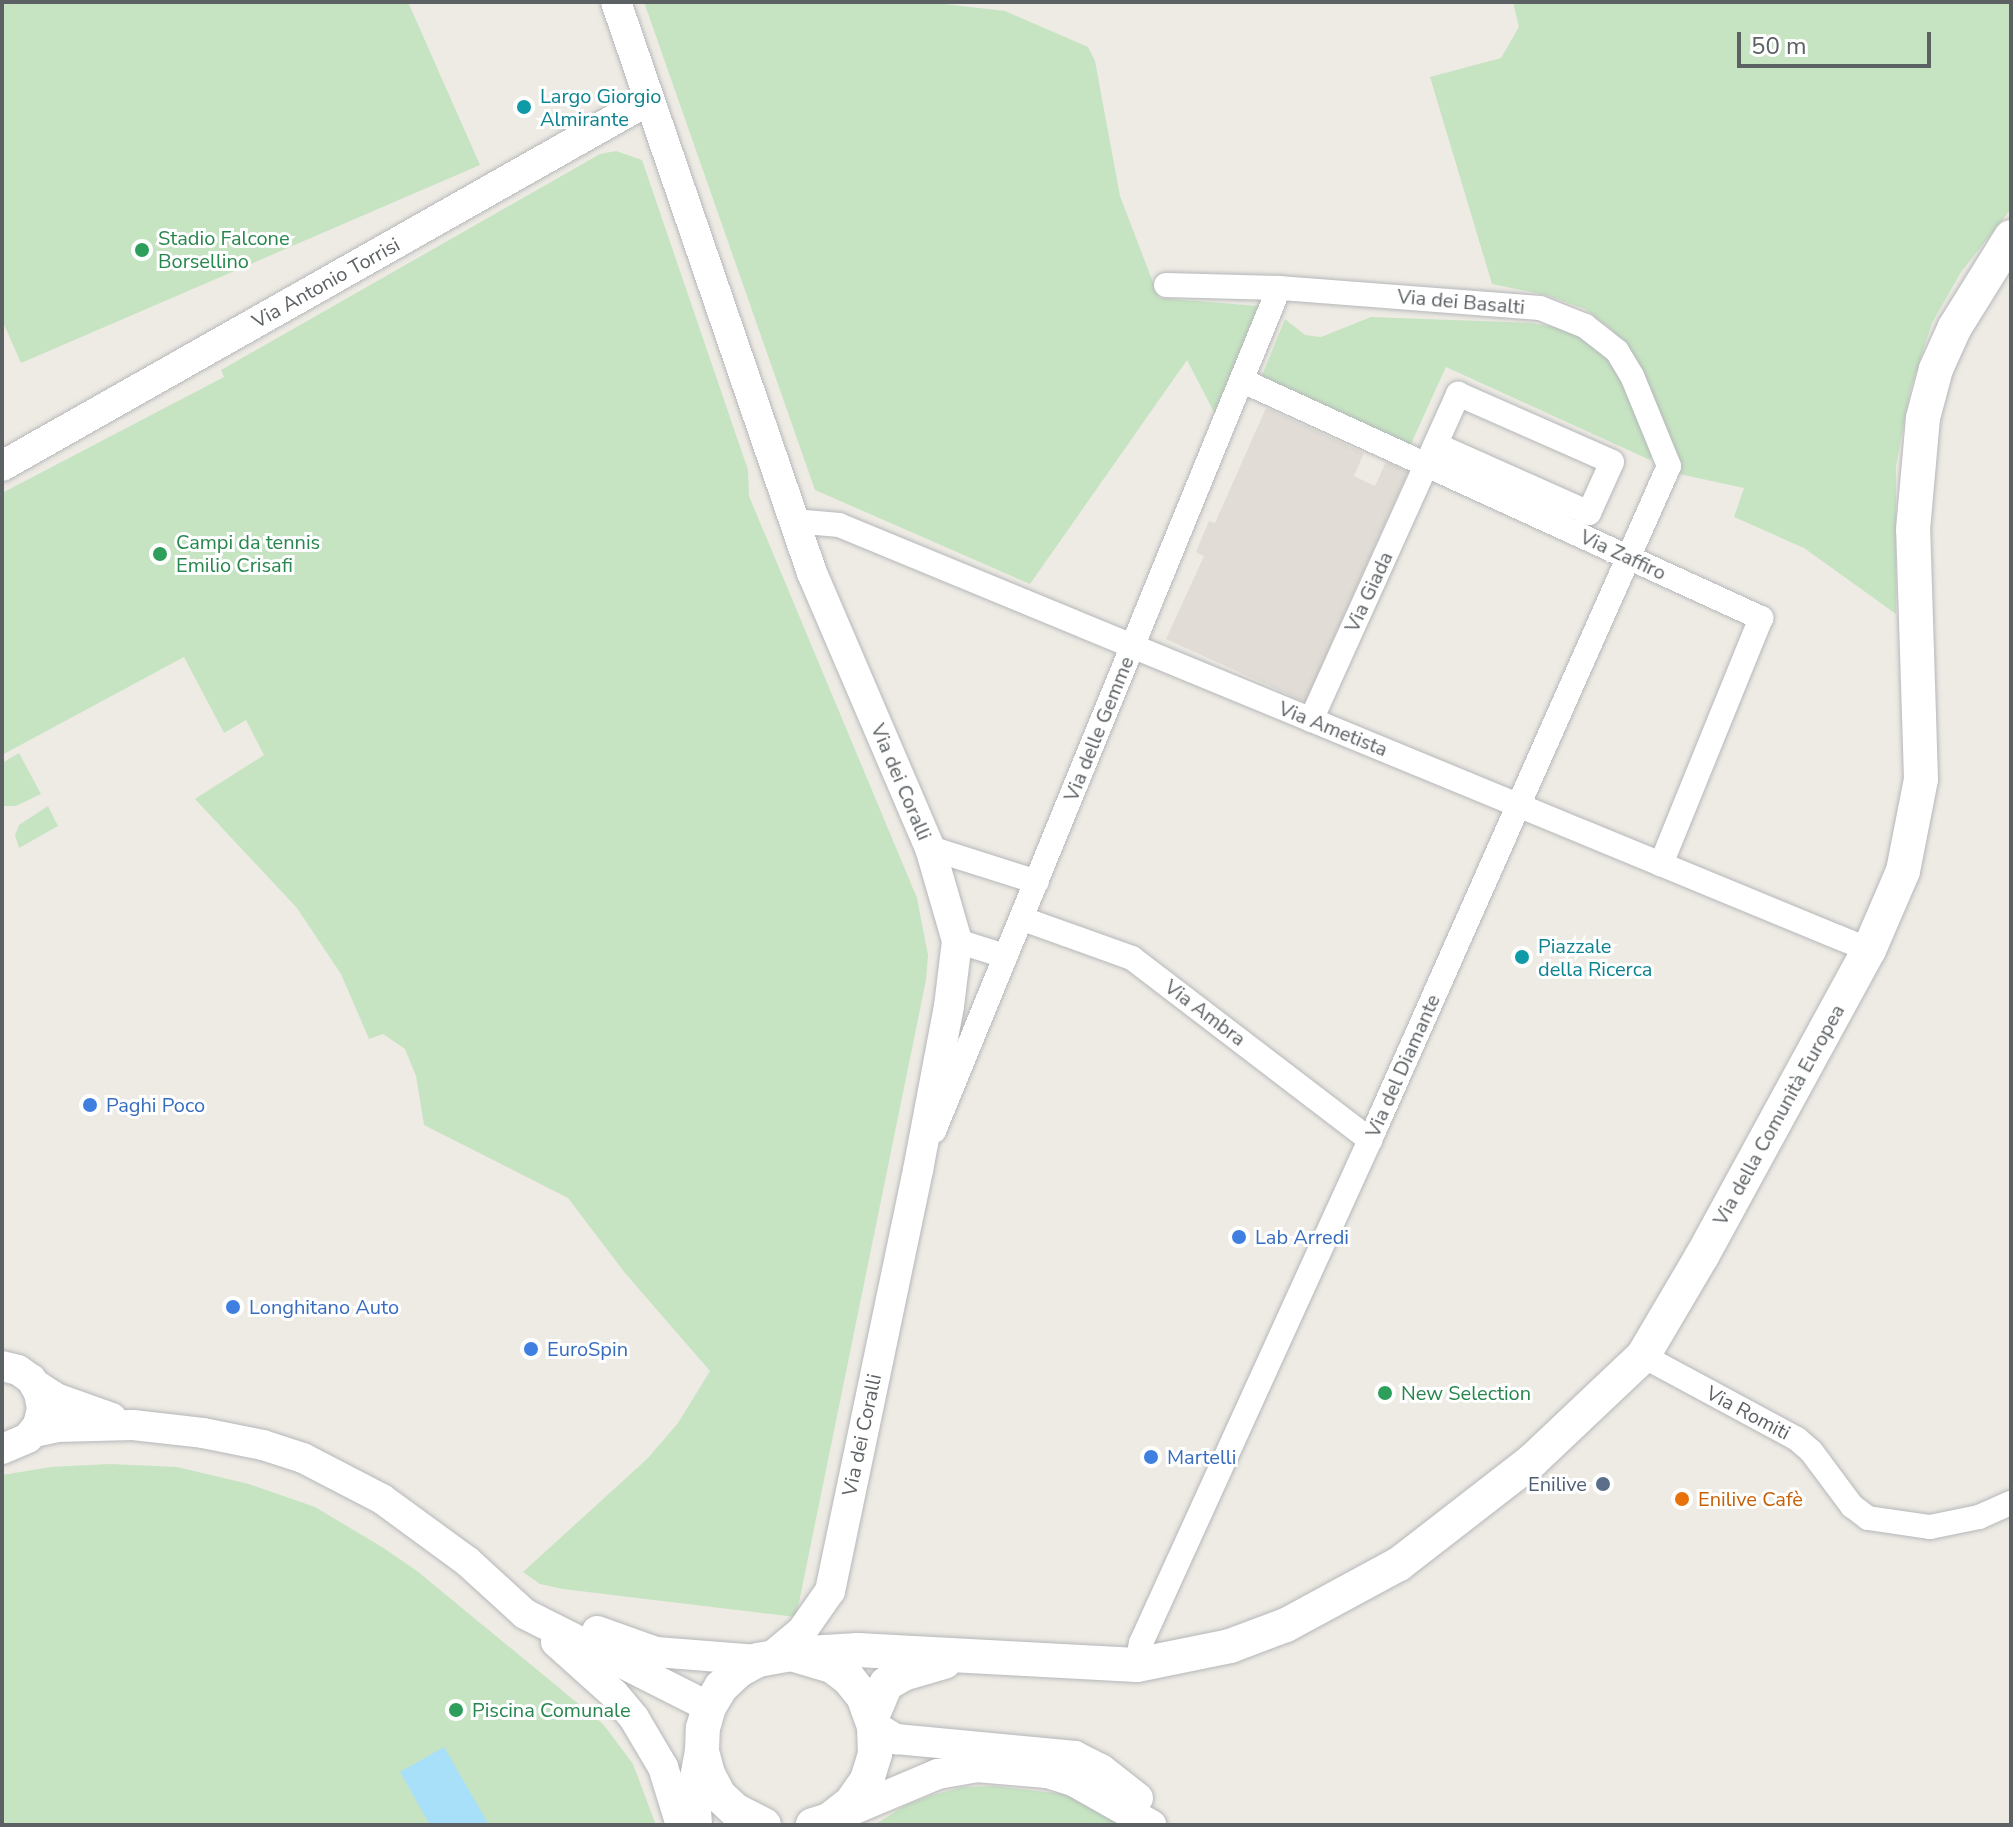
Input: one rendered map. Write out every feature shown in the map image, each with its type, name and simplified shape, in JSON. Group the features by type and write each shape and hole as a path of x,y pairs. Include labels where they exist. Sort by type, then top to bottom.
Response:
{"main road":[{"name":"Via della Comunità Europea","path":"774,1657 841,1651 1137,1665 1230,1646 1312,1612 1399,1564 1532,1461 1643,1356 1702,1256 1869,950 1903,871 1921,779 1913,530 1923,418 1936,369 1983,279 2011,237"},
{"path":"870,1713 878,1696 895,1679 971,1655"},
{"path":"695,1825 693,1799 709,1707 721,1687 738,1671 774,1657 832,1666 870,1713 875,1754 867,1780 851,1803 821,1822"},
{"path":"702,1751 708,1774 719,1795 736,1811 759,1824"}],"street":[{"name":"Via dei Coralli","path":"616,2 812,573 930,848 957,941 949,1006 918,1170 830,1591"},
{"name":"Via Antonio Torrisi","path":"2,466 649,100"},
{"name":"Via dei Basalti","path":"1166,285 1279,288 1540,308 1585,326 1617,351 1632,376 1669,466"},
{"name":"Via delle Gemme","path":"918,1170 1279,288"},
{"name":"Via Zaffiro","path":"1243,381 1431,455 1629,557 1761,618 1661,864"},
{"name":"Via Giada","path":"1311,720 1458,394 1612,462 1589,513 1431,455"},
{"name":"Via del Diamante","path":"1137,1665 1148,1629 1370,1140 1669,466"},
{"name":"Via Ametista","path":"794,521 839,525 1869,950"},
{"path":"930,848 1037,882"},
{"name":"Via Ambra","path":"1023,919 1132,958 1370,1140"},
{"path":"957,941 1005,956"},
{"name":"Via Romiti","path":"1643,1356 1797,1439 1811,1451 1852,1506 1868,1518 1930,1527 1979,1517 2011,1503"},
{"path":"14,1369 70,1404 133,1425"},
{"path":"2,1449 22,1443 34,1432 42,1409 14,1369"},
{"path":"34,1432 57,1427 133,1425 243,1441 303,1458 382,1499 468,1562 614,1694 634,1718 663,1767 681,1825"},
{"path":"468,1562 617,1640 656,1652 774,1657 802,1631 830,1591"},
{"path":"830,1591 841,1651 870,1713 896,1739 1075,1756 1101,1769 1151,1808 1165,1825"},
{"path":"525,1614 709,1707"},
{"path":"821,1822 938,1774 976,1767 1047,1773 1073,1781 1151,1825"}],"shaded area":[{"path":"1266,408 1364,453 1354,476 1375,486 1386,462 1408,472 1305,702 1166,639 1204,556 1196,552 1209,521 1215,523"}],"green space":[{"name":"Stadio Falcone Borsellino","path":"2,2 408,2 480,165 21,363 2,320"},
{"path":"644,2 927,2 1005,11 1088,47 1095,61 1120,196 1159,298 1258,306 1216,416 1187,360 1030,584 815,490"},
{"path":"1513,2 2011,2 2011,209 1961,272 1932,323 1910,391 1896,466 1896,614 1804,548 1734,517 1744,488 1679,474 1630,355 1612,330 1585,309 1546,295 1492,284 1430,77 1501,58 1519,27"},
{"path":"616,151 642,160 748,470 749,496 917,898 928,955 926,980 796,1617 563,1589 540,1584 523,1572 647,1459 678,1423 710,1371 625,1273 568,1198 424,1125 416,1076 405,1049 383,1034 369,1039 341,974 297,908 195,799 264,755 246,720 224,733 184,657 2,755 2,493 224,377 221,370 600,154"},
{"path":"1371,317 1531,323 1570,330 1596,344 1618,367 1654,448 1650,460 1446,367 1410,446 1261,378 1285,319 1305,335 1321,337"},
{"path":"19,753 41,794 16,806 2,806 2,763"},
{"path":"48,806 58,826 19,848 15,835 19,825"},
{"path":"109,1464 177,1467 249,1484 315,1507 382,1547 417,1571 603,1724 633,1764 656,1825 2,1825 2,1475 51,1467"},
{"path":"994,1786 1063,1794 1094,1807 1119,1825 874,1825 906,1805 933,1795 963,1787"}],"water":[{"path":"444,1747 489,1825 430,1825 400,1772"}],"place":[{"name":"Largo Giorgio Almirante","path":"524,107"},
{"name":"Stadio Falcone Borsellino","path":"142,250"},
{"name":"Campi da tennis Emilio Crisafi","path":"160,554"},
{"name":"Piazzale della Ricerca","path":"1522,957"},
{"name":"Paghi Poco","path":"90,1105"},
{"name":"Lab Arredi","path":"1239,1237"},
{"name":"Longhitano Auto","path":"233,1307"},
{"name":"EuroSpin","path":"531,1349"},
{"name":"New Selection","path":"1385,1393"},
{"name":"Martelli","path":"1151,1457"},
{"name":"Enilive","path":"1603,1484"},
{"name":"Enilive Cafè","path":"1682,1499"},
{"name":"Piscina Comunale","path":"456,1710"}]}
